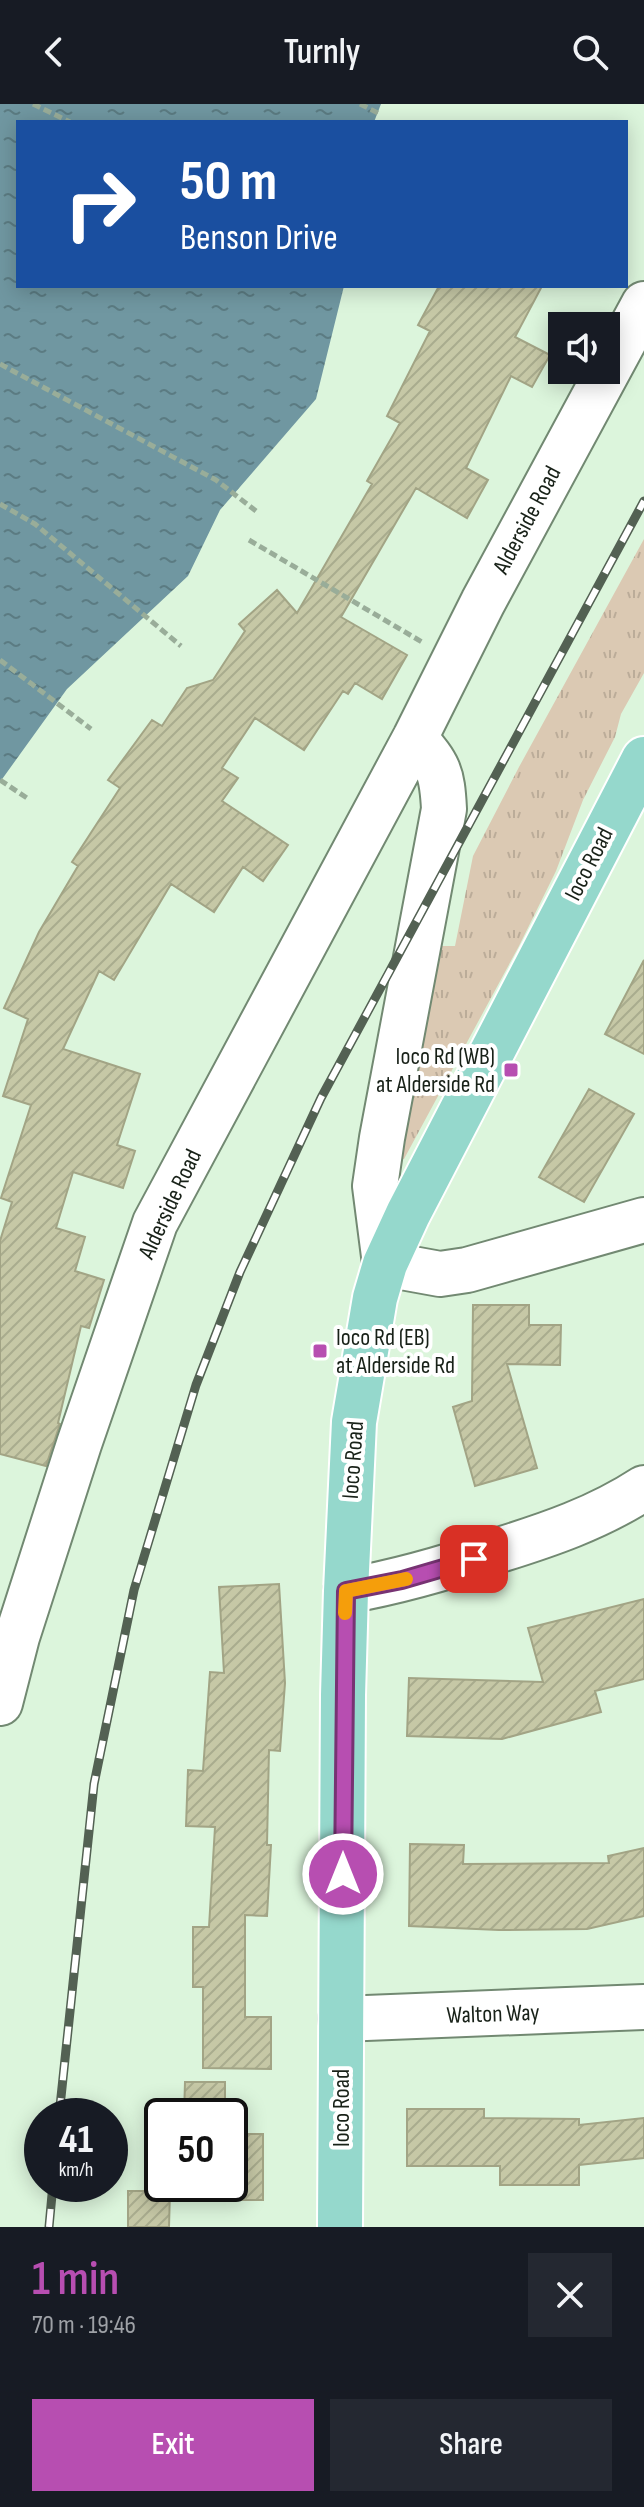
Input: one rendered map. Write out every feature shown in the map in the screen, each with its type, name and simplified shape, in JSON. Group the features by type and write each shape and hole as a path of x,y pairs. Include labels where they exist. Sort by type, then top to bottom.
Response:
{"main road":[{"name":"Ioco Road","path":"340,2227 346,1591 354,1422 375,1298 385,1264 453,1127 644,759"}],"street":[{"name":"Alderside Road","path":"0,1703 17,1637 155,1223 644,304"},
{"path":"415,738 443,777 444,809 375,1186 385,1264 440,1274 467,1270 644,1220"},
{"path":"346,1591 402,1580 564,1529 623,1502 644,1488"},
{"name":"Walton Way","path":"341,2019 644,2007"}],"path":[{"path":"33,104 66,120"},
{"path":"360,104 378,113"},
{"path":"0,364 216,480 256,511"},
{"path":"0,504 35,524 181,646"},
{"path":"249,540 423,643"},
{"path":"0,660 91,729"},
{"path":"0,780 27,798"}],"green space":[{"path":"644,539 644,673 621,714 615,737 583,800 556,871 519,946 404,1159 400,1159 439,946 455,946 473,856"}],"water":[{"path":"0,104 381,104 375,120 16,120 16,288 344,288 316,399 220,510 188,576 67,689 0,782"}],"building":[{"path":"438,288 541,288 515,337 548,354 548,359 532,387 511,376 466,468 488,480 467,518 416,488 341,617 407,655 382,699 355,683 348,694 343,691 304,750 255,718 222,768 238,778 222,801 288,845 263,881 243,867 214,912 171,884 114,980 99,971 63,1049 140,1074 117,1145 135,1151 123,1188 73,1172 56,1228 85,1237 75,1271 104,1280 89,1328 81,1326 60,1424 46,1466 0,1454 0,1241 12,1202 1,1198 31,1105 3,1096 28,1019 4,1008 39,932 78,866 72,862 120,788 108,780 152,720 162,726 187,688 213,680 245,631 239,624 277,590 297,613 372,484 367,481 400,423 387,416 430,331 418,325"},
{"path":"644,960 644,1054 605,1034"},
{"path":"589,1089 634,1114 584,1202 539,1177"},
{"path":"473,1305 529,1305 529,1325 561,1325 560,1365 507,1364 537,1468 475,1486 453,1407 472,1401"},
{"path":"279,1584 285,1683 280,1751 269,1750 267,1845 271,1845 267,1916 245,1915 245,2017 271,2017 271,2069 203,2068 203,1987 193,1987 193,1927 209,1927 215,1827 186,1826 188,1770 203,1771 210,1672 224,1673 219,1587"},
{"path":"644,1599 644,1679 595,1691 601,1712 502,1739 407,1736 409,1678 543,1682 528,1628"},
{"path":"410,1844 464,1845 463,1864 609,1863 608,1856 644,1848 644,1916 587,1929 499,1930 409,1926"},
{"path":"185,2082 225,2082 225,2098 185,2098"},
{"path":"407,2109 484,2109 484,2118 579,2119 579,2125 644,2118 644,2158 579,2165 579,2185 500,2185 500,2166 407,2166"},
{"path":"248,2134 263,2134 263,2200 248,2200"},
{"path":"128,2191 144,2191 144,2202 170,2202 169,2227 128,2227"}],"railway":[{"path":"61,2098 94,1784 134,1590 196,1385 240,1272 321,1098 644,501"},
{"path":"49,2227 51,2202"}],"slow traffic":[{"path":"345,1613 346,1591 406,1579"}],"place":[{"name":"Ioco Rd (WB) at Alderside Rd","path":"511,1070"},
{"name":"Ioco Rd (EB) at Alderside Rd","path":"320,1351"}],"route":[{"path":"343,1874 346,1591 390,1584 474,1559"}]}
